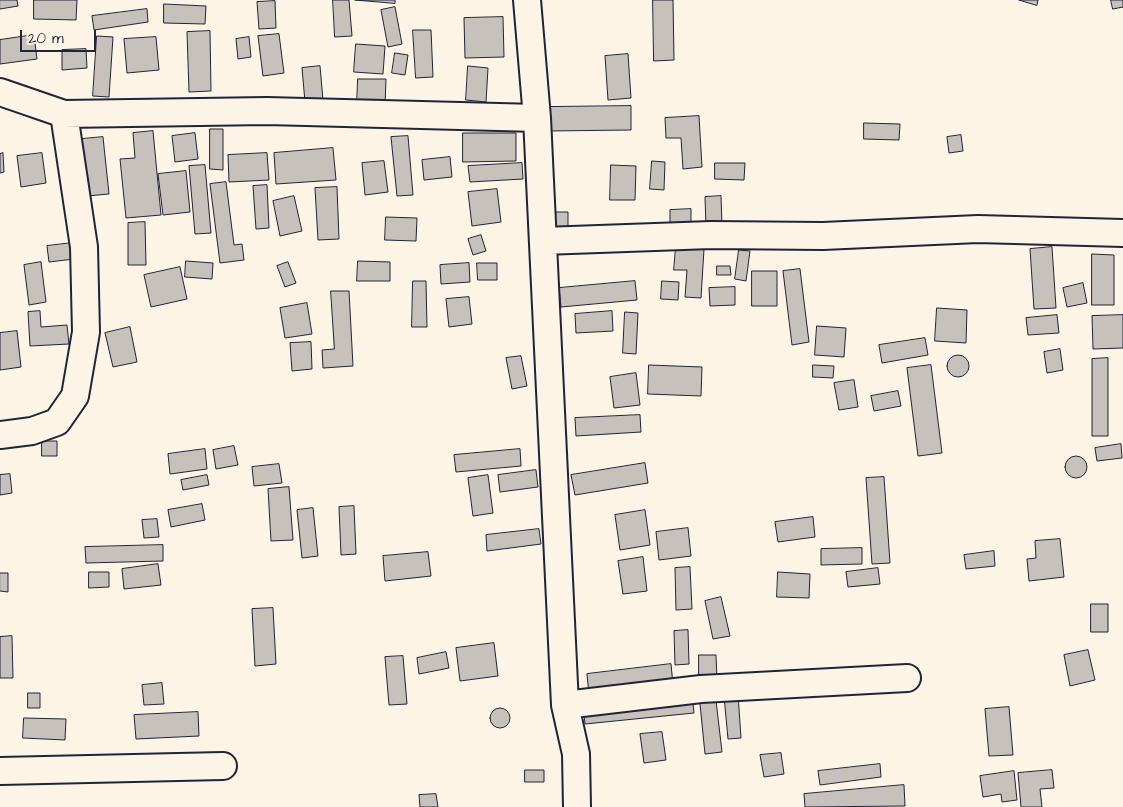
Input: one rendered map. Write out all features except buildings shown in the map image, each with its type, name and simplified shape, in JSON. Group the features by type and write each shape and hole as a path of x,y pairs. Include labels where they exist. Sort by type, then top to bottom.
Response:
{"street":[{"path":"527,0 538,118 565,705 576,754 577,807"},
{"path":"0,92 64,114 267,111 538,118"},
{"path":"0,434 32,431 56,422 76,396 86,332 84,247 64,114"},
{"path":"544,241 711,235 823,236 978,229 1123,233"},
{"path":"565,705 701,689 907,678"},
{"path":"0,771 223,766"}]}
